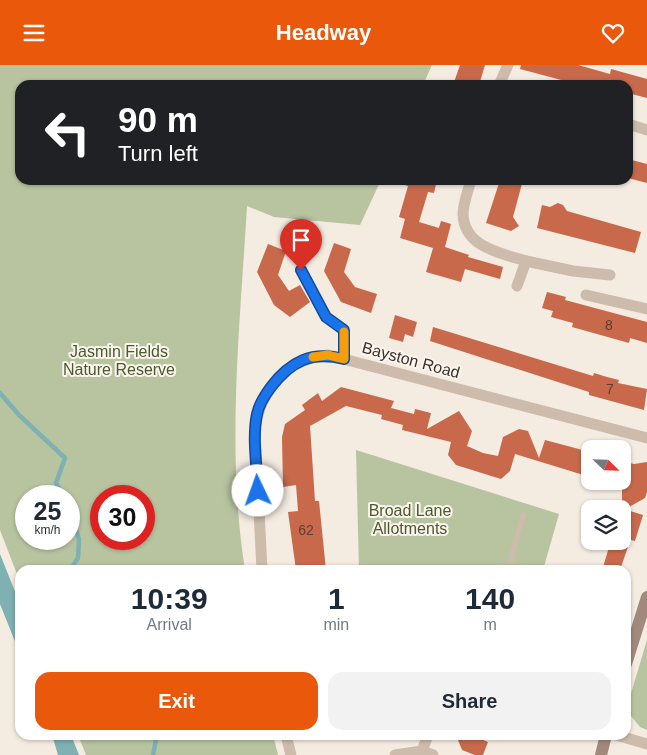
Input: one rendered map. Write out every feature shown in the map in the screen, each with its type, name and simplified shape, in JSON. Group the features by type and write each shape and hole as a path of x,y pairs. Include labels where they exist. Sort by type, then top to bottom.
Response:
{"street":[{"path":"501,80 508,65"},
{"path":"633,126 647,130"},
{"path":"470,185 463,213 466,232 476,243 496,252 526,261 573,271 610,275"},
{"path":"517,285 526,261"},
{"path":"586,295 647,309"},
{"name":"Bayston Road","path":"262,565 255,432 257,413 263,398 283,371 298,362 312,357 328,355 647,438"},
{"path":"631,648 647,597"},
{"path":"631,739 647,744"},
{"path":"287,740 291,755"},
{"path":"395,755 428,753 428,740"},
{"path":"600,755 604,740"}],"lane":[{"path":"301,270 326,317 344,330 344,359"},
{"path":"509,565 523,515"}],"green space":[{"name":"Jasmin Fields Nature Reserve","path":"0,65 432,65 425,80 15,80 15,185 379,185 360,225 274,217 247,206 238,343 235,434 239,525 244,565 15,565 15,569 0,530"},
{"name":"Broad Lane Allotments","path":"356,450 559,514 544,565 359,565"},
{"path":"647,640 647,730 640,727 631,716 631,693"},
{"path":"80,740 274,740 278,755 86,755"}],"water":[{"path":"0,554 15,592 15,642 0,604"},
{"path":"54,740 73,740 79,755 58,755"}],"building":[{"path":"460,65 485,65 480,80 455,80"},
{"path":"521,65 578,65 610,74 611,69 647,79 647,98 633,94 633,80 561,80 520,69"},
{"path":"633,160 647,164 647,183 633,179"},
{"path":"405,185 436,185 434,193 428,192 419,222 439,228 441,221 451,224 445,247 469,255 468,257 503,267 500,279 465,269 461,282 426,272 433,248 400,238 405,219 399,217 408,186"},
{"path":"498,185 522,185 513,217 519,226 511,231 486,223"},
{"path":"558,203 563,205 567,211 641,232 635,253 537,228 542,205 550,207"},
{"path":"334,243 351,249 344,272 355,287 377,294 371,313 341,302 324,271"},
{"path":"268,244 286,251 278,275 289,291 300,285 310,302 290,317 274,305 257,272"},
{"path":"547,292 566,297 565,300 647,322 647,343 630,338 629,343 572,327 573,323 551,317 553,311 542,308"},
{"path":"395,315 417,322 413,337 405,334 403,342 389,338"},
{"path":"433,327 593,376 594,373 619,380 618,383 647,389 644,410 589,395 589,392 430,341"},
{"path":"341,387 394,401 391,408 414,414 415,409 431,413 427,429 459,411 472,431 467,446 483,453 498,456 503,437 519,429 528,431 539,458 545,440 581,450 581,474 515,454 510,471 501,479 456,465 448,455 451,442 402,430 403,425 381,419 382,415 346,406 310,426 315,501 319,501 325,565 295,565 288,512 298,511 296,485 283,487 282,437 285,424 305,410 302,405 318,393 322,401"},
{"path":"647,462 647,492 645,498 631,506 631,500 622,500 622,490 631,490 631,463"},
{"path":"631,511 643,515 635,541 631,540"},
{"path":"608,550 627,550 622,565 604,565"},
{"path":"458,740 483,740 488,742 483,755 475,755 462,750"}],"waterway":[{"path":"0,393 19,415 65,458 56,483 57,485"},
{"path":"73,565 78,558 78,550"},
{"path":"153,755 156,740"}],"slow traffic":[{"path":"313,357 328,355 344,359 344,332"}],"route":[{"path":"258,491 255,432 257,413 263,398 283,371 298,362 312,357 328,355 344,359 344,330 326,317 301,270"}]}
